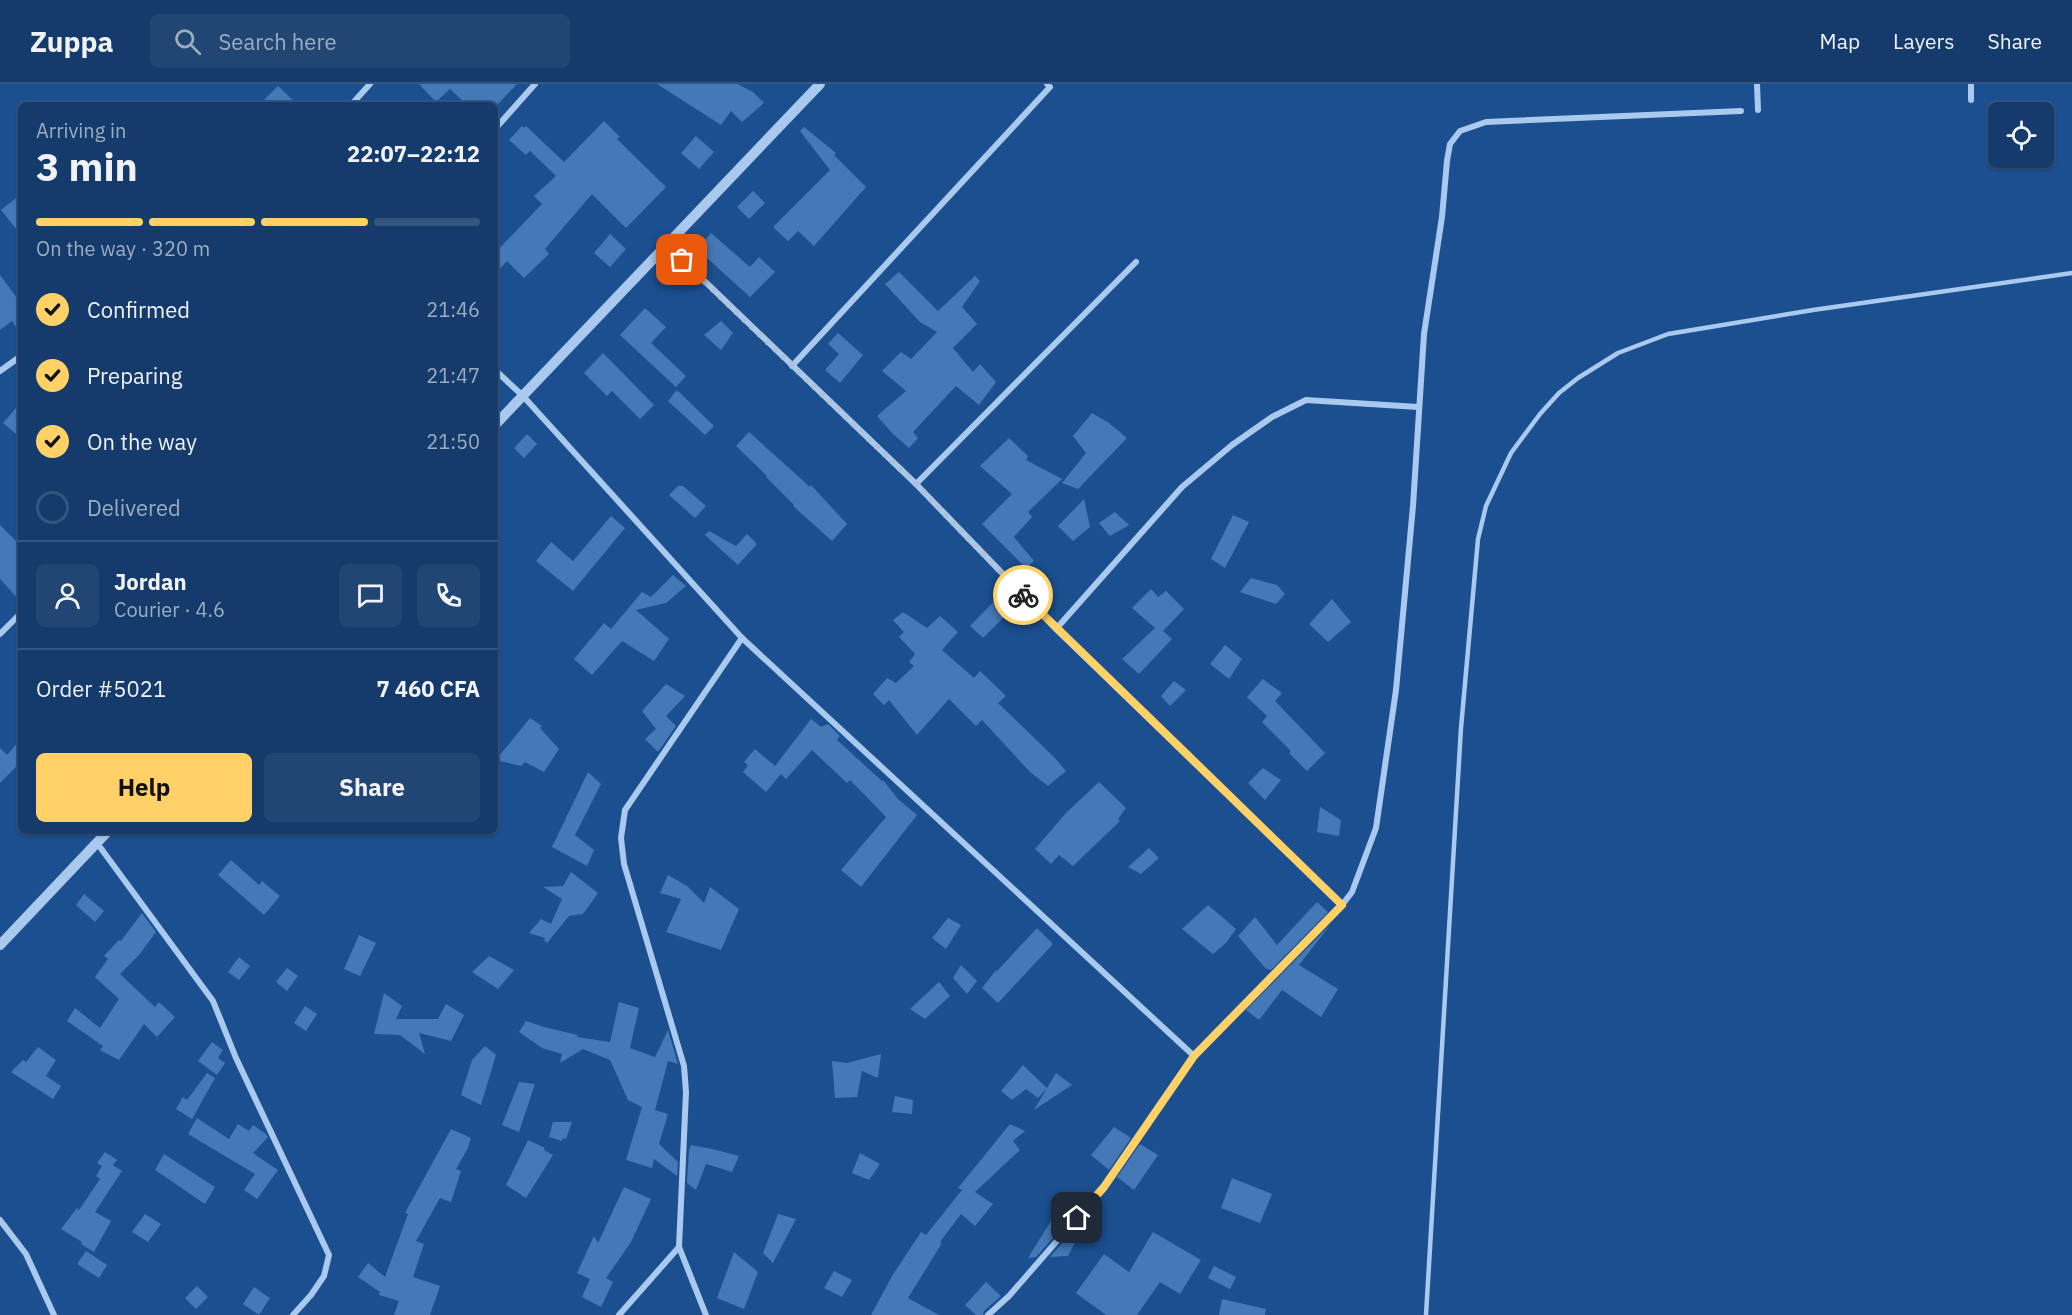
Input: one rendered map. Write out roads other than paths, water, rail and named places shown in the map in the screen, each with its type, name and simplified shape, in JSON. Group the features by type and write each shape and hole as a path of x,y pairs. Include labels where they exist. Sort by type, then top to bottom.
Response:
{"street":[{"path":"354,102 370,84"},
{"path":"498,126 535,84"},
{"path":"498,422 820,84"},
{"path":"792,366 1050,87 1047,84"},
{"path":"1758,84 1758,110"},
{"path":"1971,84 1971,100"},
{"path":"988,1315 1009,1296 1104,1187 1194,1056 1342,905 1352,892 1376,828 1396,690 1413,506 1424,334 1442,217 1444,179 1450,144 1461,131 1486,122 1741,111"},
{"path":"667,245 916,484 1056,629 1342,905"},
{"path":"916,484 1136,262"},
{"path":"0,371 18,358"},
{"path":"498,373 523,396 742,638 1194,1056"},
{"path":"1056,629 1182,487 1232,445 1272,417 1306,400 1418,407"},
{"path":"0,634 18,616"},
{"path":"706,1315 680,1247 686,1092 684,1066 624,864 621,838 625,810 742,638"},
{"path":"0,945 105,834"},
{"path":"97,843 213,1001 236,1058 329,1255 324,1276 293,1315"},
{"path":"0,1220 27,1254 54,1315"},
{"path":"618,1315 680,1247"}],"lane":[{"path":"1425,1315 1461,728 1478,539 1492,490 1511,453 1540,414 1559,393 1578,378 1618,353 1668,334 1813,310 2072,273"}]}
